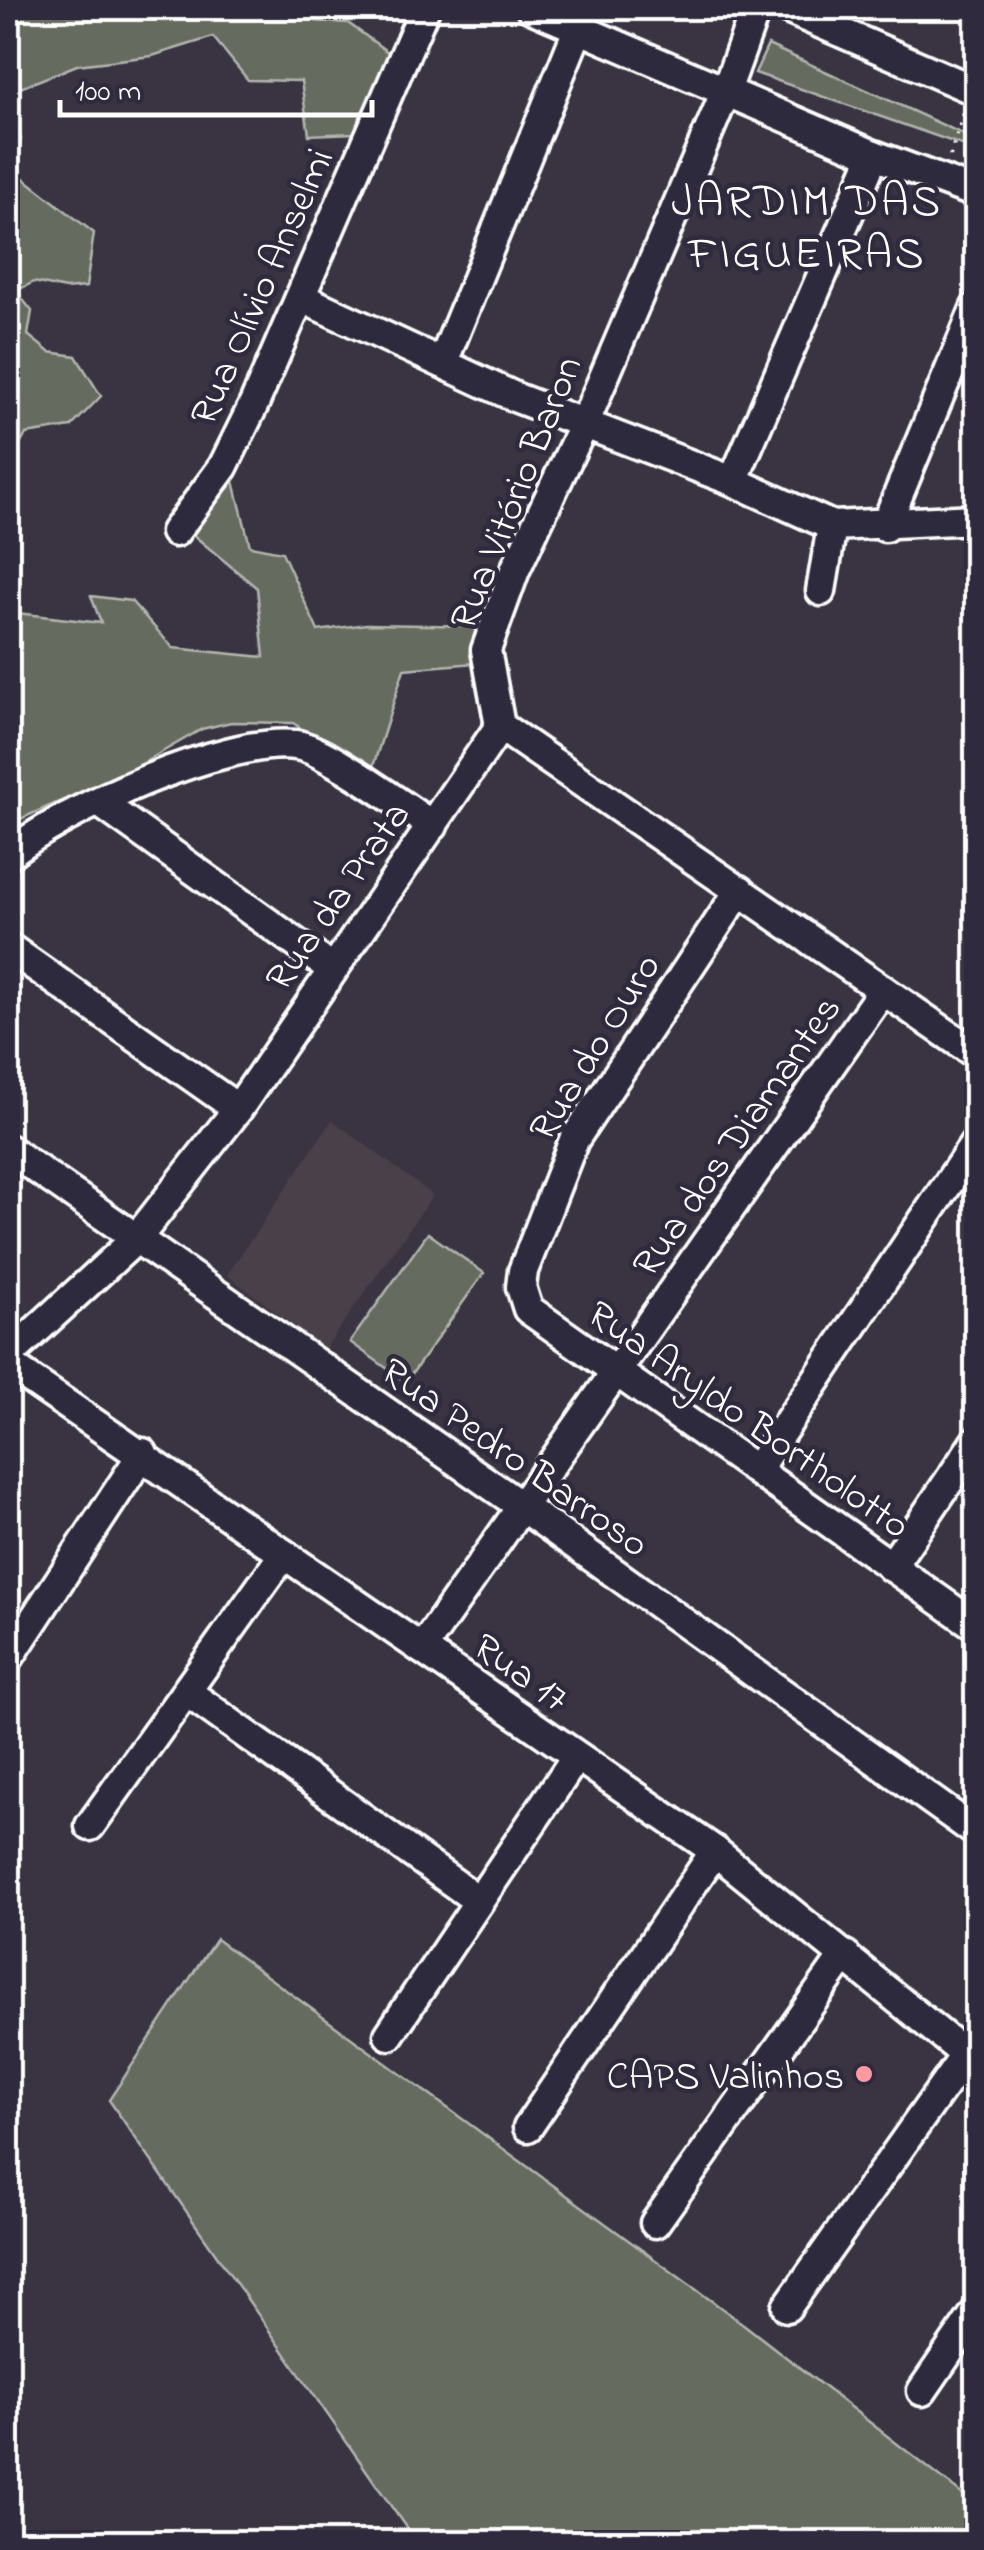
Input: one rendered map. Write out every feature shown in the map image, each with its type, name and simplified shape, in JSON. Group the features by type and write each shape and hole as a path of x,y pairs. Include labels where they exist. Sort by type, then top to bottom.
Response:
{"street":[{"name":"Rua Olívio Anselmi","path":"175,532 222,467 302,298 425,8"},
{"path":"531,8 874,155 976,193"},
{"name":"Rua Vitório Baron","path":"500,726 486,650 516,570 584,424 726,91 756,8"},
{"path":"785,8 849,19 974,91"},
{"path":"442,362 578,26"},
{"path":"733,481 874,155"},
{"path":"302,298 584,424 733,481 832,526 886,527 976,519"},
{"path":"886,527 976,307"},
{"path":"822,590 832,526"},
{"path":"500,726 976,1054"},
{"name":"Rua da Prata","path":"8,1356 137,1238 238,1110 331,968 500,726"},
{"path":"8,855 54,822 155,776 266,746 299,745 433,826"},
{"path":"100,802 331,968"},
{"name":"Rua do Ouro","path":"528,1309 520,1287 524,1272 574,1140 740,890"},
{"path":"8,947 238,1110"},
{"name":"Rua dos Diamantes","path":"422,1649 883,990"},
{"path":"756,1470 976,1142"},
{"name":"Rua Pedro Barroso","path":"8,1149 521,1506 976,1832"},
{"name":"Rua Aryldo Bortholotto","path":"528,1309 976,1626"},
{"name":"Rua 17","path":"8,1364 143,1453 715,1852 973,2052"},
{"path":"8,1659 143,1453"},
{"path":"891,1567 973,1455"},
{"path":"90,1826 284,1554"},
{"path":"187,1692 476,1899"},
{"path":"389,2034 476,1899 576,1757"},
{"path":"528,2128 715,1852"},
{"path":"655,2223 845,1954"},
{"path":"787,2307 973,2052"},
{"path":"922,2391 976,2312"}],"path":[{"path":"952,149 974,91"}],"shaded area":[{"path":"332,1120 433,1195 325,1349 227,1275"}],"green space":[{"path":"8,8 296,8 317,21 348,23 389,53 355,133 309,135 301,81 248,80 213,37 152,56 77,65 8,93"},
{"path":"768,45 976,140 976,150 755,73"},
{"path":"8,105 21,139 12,169 94,233 86,287 65,289 34,282 16,291 32,311 28,335 49,352 76,356 101,396 71,427 26,434 8,467"},
{"path":"234,481 250,546 282,552 318,631 366,624 482,626 475,663 404,669 371,773 293,723 231,722 202,729 131,770 9,824 8,612 101,623 91,596 131,601 173,648 264,657 257,588 192,534"},
{"path":"428,1233 484,1273 406,1382 350,1342"},
{"path":"216,1939 746,2326 976,2505 976,2542 416,2542 109,2100"}],"place":[{"name":"CAPS Valinhos","path":"864,2074"}],"district":[{"name":"JARDIM DAS FIGUEIRAS","path":"807,225"}]}
